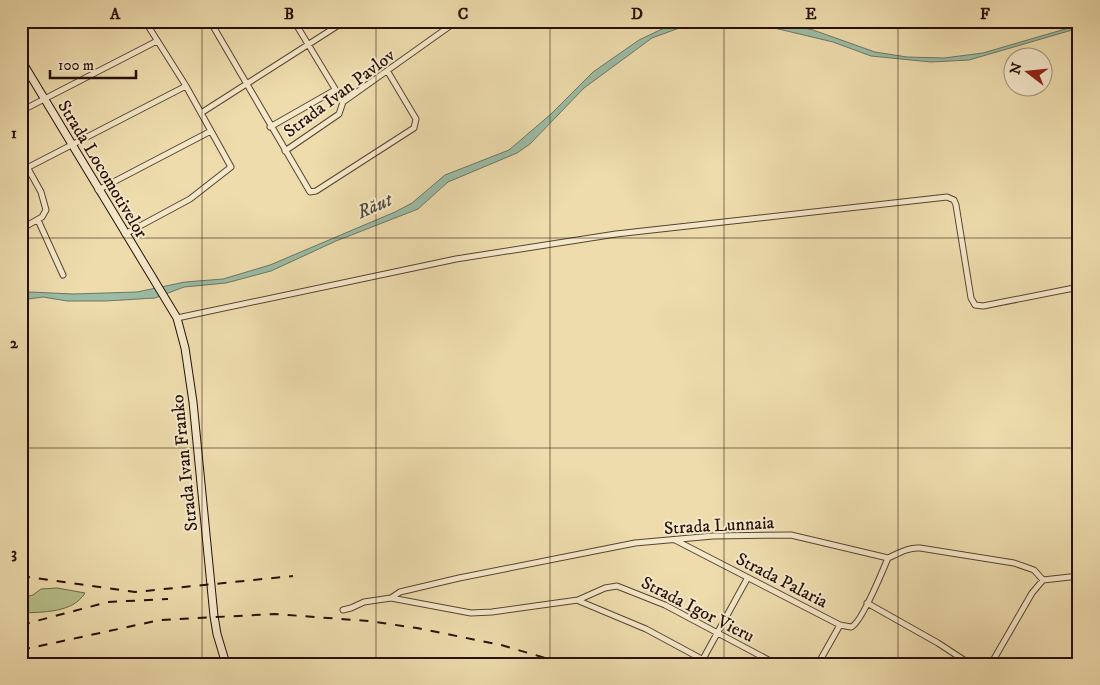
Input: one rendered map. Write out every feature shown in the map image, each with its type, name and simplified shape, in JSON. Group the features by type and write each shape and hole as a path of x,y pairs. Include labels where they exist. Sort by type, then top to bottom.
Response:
{"main road":[{"name":"Strada Locomotivelor","path":"21,60 144,268"},
{"name":"Strada Ivan Franko","path":"144,268 177,318 185,348 193,402 217,634 226,664"}],"street":[{"path":"125,234 190,199 221,178 231,167 186,86 146,21"},
{"path":"210,21 284,151 310,192 324,186 414,128 416,119 388,72"},
{"path":"294,21 343,102"},
{"path":"201,113 345,21"},
{"name":"Strada Ivan Pavlov","path":"284,151 339,114 343,102 388,72 457,21"},
{"path":"21,111 157,40"},
{"path":"21,171 186,86"},
{"name":"Strada Ivan Pavlov","path":"270,127 335,90"},
{"path":"98,190 212,131"},
{"path":"21,156 46,205 44,214 38,220 21,229"},
{"path":"177,318 456,259 616,234 947,197 954,200 956,205 971,298 975,305 982,306 1079,287"},
{"path":"38,220 63,275"},
{"name":"Strada Lunnaia","path":"391,598 400,592 515,566 635,543 713,536 791,535 888,558"},
{"name":"Strada Palaria","path":"675,540 840,625 855,626 868,603 888,558"},
{"path":"888,558 901,554 909,548 920,548 1014,563 1034,570 1043,580"},
{"path":"991,664 1032,593 1043,580 1079,576"},
{"path":"704,659 748,578"},
{"name":"Strada Igor Vieru","path":"343,610 364,602 391,598 470,613 578,600 605,588 617,586 665,605 776,664"},
{"path":"578,600 646,630 711,664"},
{"path":"868,603 938,642 970,664"},
{"path":"818,664 840,625"}],"shaded area":[{"path":"679,21 732,21 690,24 652,38 584,88 530,144 517,153 448,182 418,209 336,241 271,271 226,283 184,287 155,298 67,301 43,297 21,300 21,293 30,292 73,294 137,292 185,282 223,279 270,265 395,212 412,203 445,175 509,150 551,114 593,72 639,40"},
{"path":"745,21 775,21 813,30 875,52 907,57 944,58 983,53 1079,25 1079,28 1010,48 1002,48 1002,50 969,60 931,62 871,56 833,42"},
{"path":"57,588 85,593 80,600 65,608 48,612 21,613 21,598 33,595 41,589"}],"railway":[{"path":"21,576 135,592 293,576"},
{"path":"21,625 108,602 168,599"},
{"path":"21,650 160,620 275,614 368,621 417,628 501,645 566,664"}],"water label":[{"name":"Răut","path":"374,205"}]}
